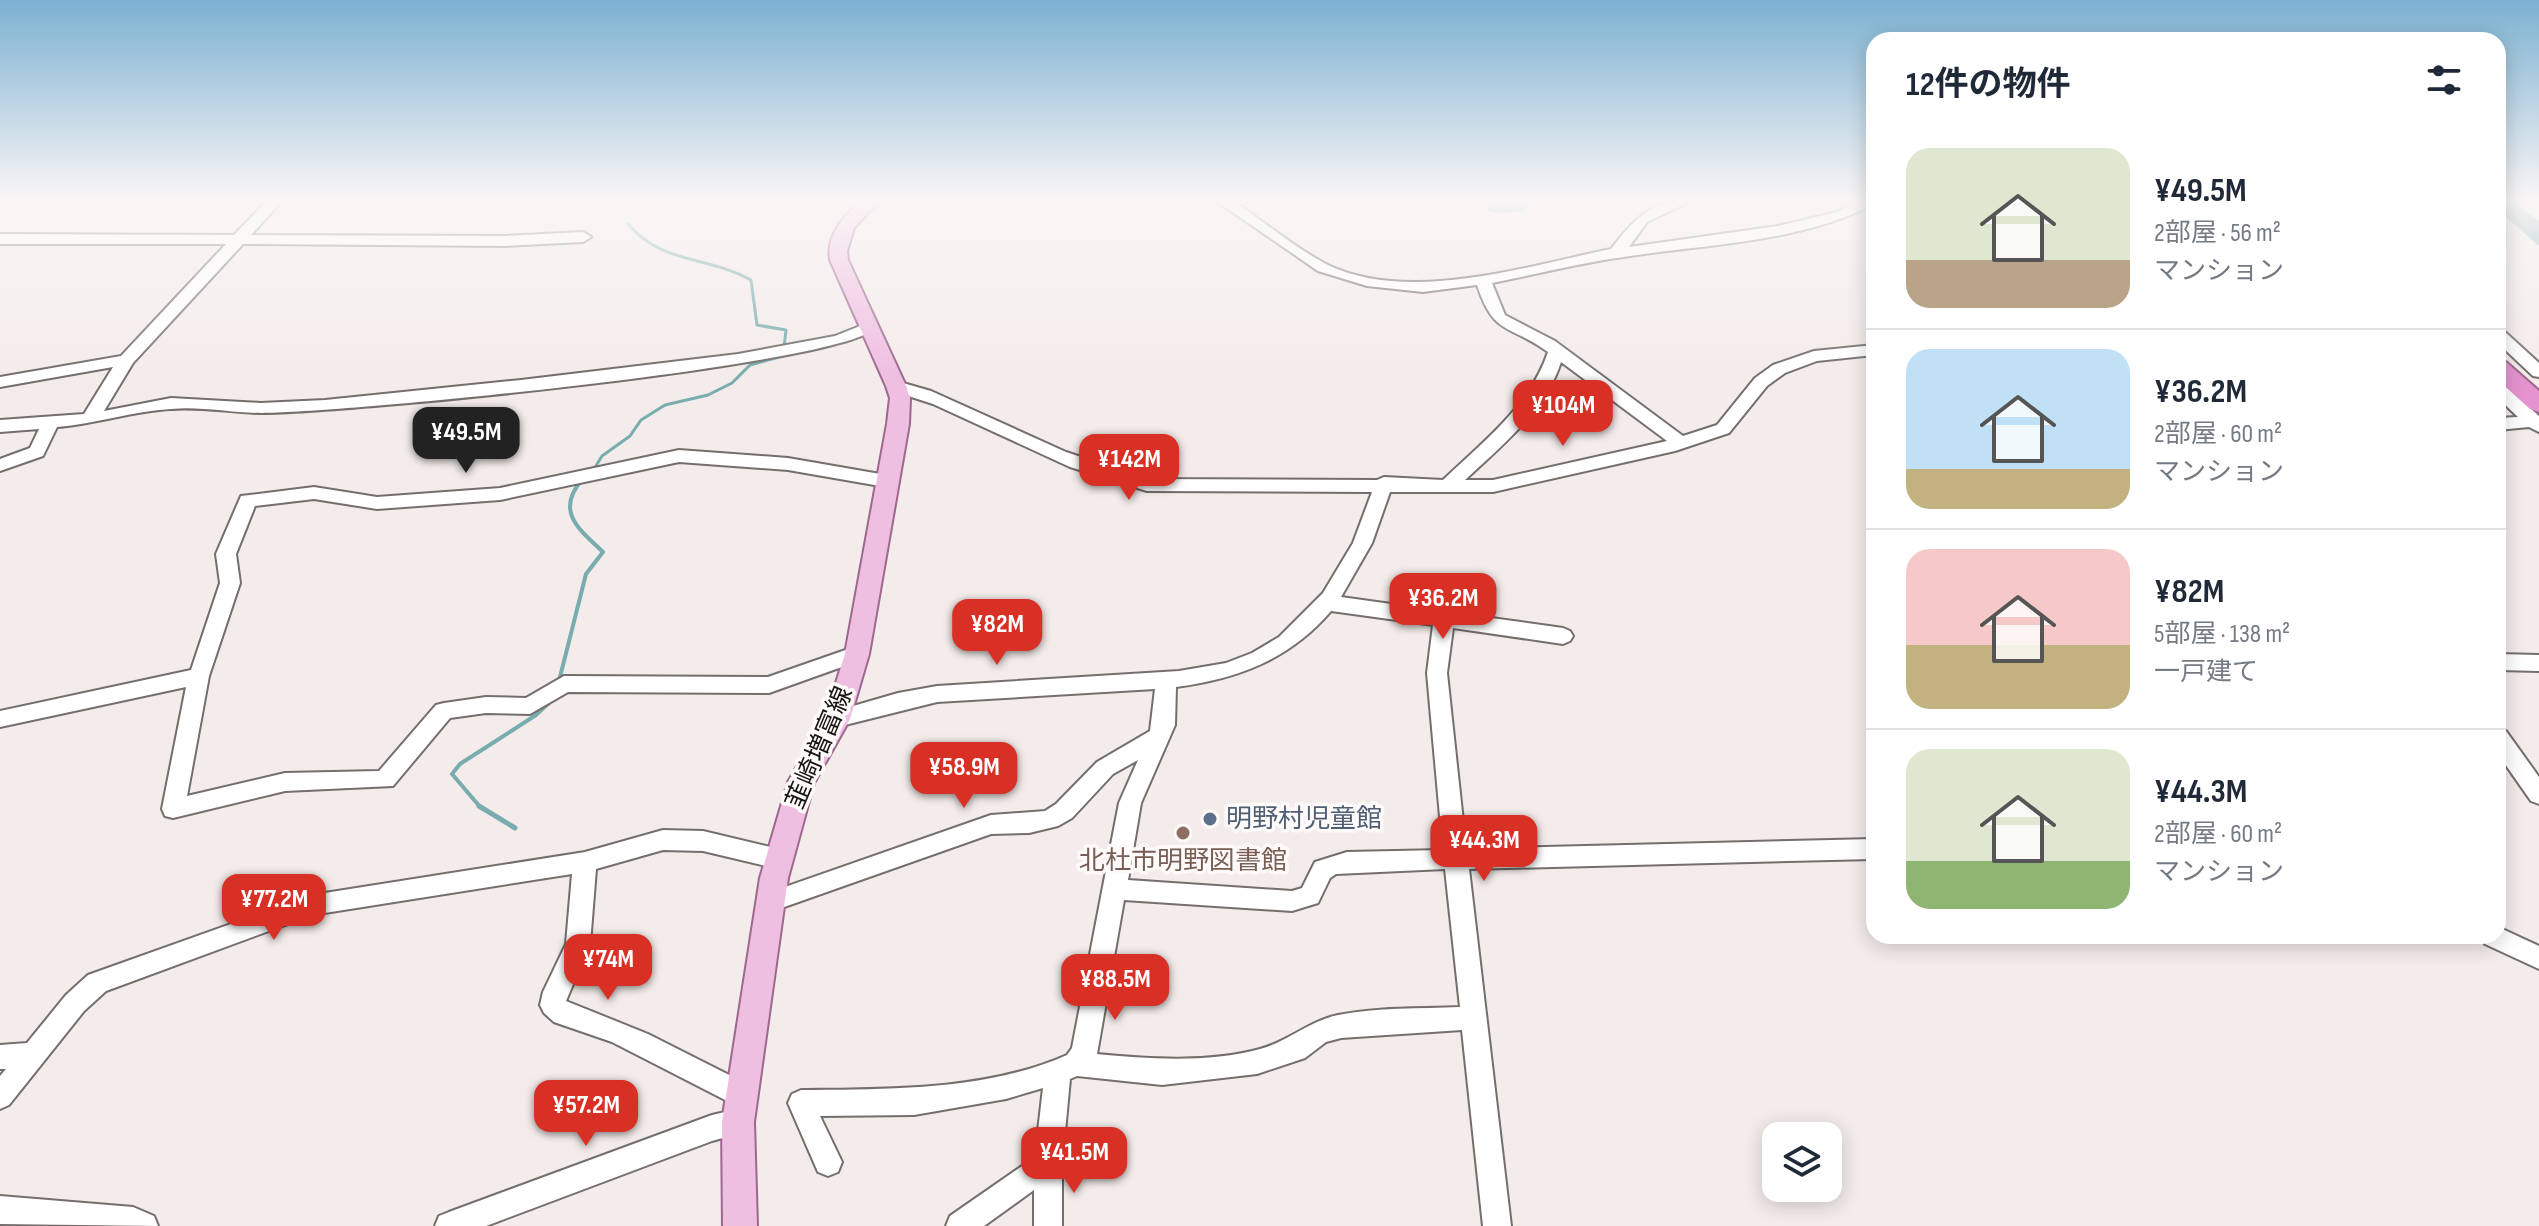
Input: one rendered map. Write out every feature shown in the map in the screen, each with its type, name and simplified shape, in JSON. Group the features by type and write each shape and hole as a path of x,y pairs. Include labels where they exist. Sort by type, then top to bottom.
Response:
{"highway":[{"path":"2506,359 2539,388"},
{"path":"2506,377 2537,417"}],"main road":[{"name":"韮崎増富線","path":"740,1226 740,1108 770,902 801,782 837,719 857,654 898,424 900,398 896,386 838,257"}],"street":[{"path":"90,419 126,360 224,257"},
{"path":"1305,257 1341,275 1423,287 1483,280 1595,257"},
{"path":"1483,280 1499,318 1538,338 1681,443"},
{"path":"0,426 90,419 171,403 261,408 436,395 738,359 839,340 870,327"},
{"path":"839,340 879,350"},
{"path":"2506,341 2539,372"},
{"path":"896,386 953,407 1107,476 1147,485 1384,483 1493,486 1681,443 1723,429 1761,382 1779,369 1814,356 1866,351"},
{"path":"1449,484 1519,414 1544,383 1556,352"},
{"path":"0,382 126,360"},
{"path":"2506,395 2537,417"},
{"path":"2506,423 2537,417"},
{"path":"0,465 37,452 50,423"},
{"path":"857,654 769,685 564,684 530,706 486,705 444,711 385,780 285,782 173,809 199,676 230,583 226,554 248,500 314,493 377,503 500,494 679,456 788,464 886,481"},
{"path":"837,719 907,699 1166,678 1227,671 1251,663 1298,631 1329,603 1372,527 1384,483"},
{"path":"1329,603 1563,636"},
{"path":"1444,619 1437,673 1439,708 1497,1226"},
{"path":"2506,662 2539,663"},
{"path":"0,719 199,676"},
{"path":"1048,1226 1048,1164 1067,1068 1084,1053 1130,803 1164,725 1166,678"},
{"path":"770,902 991,825 1029,824 1050,819 1064,811 1105,768 1159,737"},
{"path":"2506,748 2539,795"},
{"path":"0,1096 75,1003 97,983 279,915 312,905 585,862 663,840 703,841 779,859"},
{"path":"1114,889 1292,901 1310,896 1316,876 1332,865 1866,849"},
{"path":"449,1226 712,1128 740,1108 653,1048 590,1021 559,1013 553,1005 555,992 578,944 585,862"},
{"path":"2506,942 2539,958"},
{"path":"828,1162 801,1103 914,1102 1006,1086 1067,1068 1162,1073 1257,1062 1296,1049 1319,1032 1341,1026 1474,1018"},
{"path":"0,1057 31,1055"},
{"path":"960,1226 1048,1164"},
{"path":"0,1210 133,1221 144,1226"}],"waterway":[{"path":"594,469 602,456 630,436 641,420 665,405 708,395 732,383 750,365 783,356 786,330 757,325 751,280 686,257"},
{"path":"559,681 586,574 603,552 579,528 570,511 570,502 581,481"},
{"path":"480,806 452,774 460,764 536,715 552,700"},
{"path":"480,806 515,828"}],"place":[{"name":"明野村児童館","path":"1210,819"},
{"name":"北杜市明野図書館","path":"1183,833"}]}
